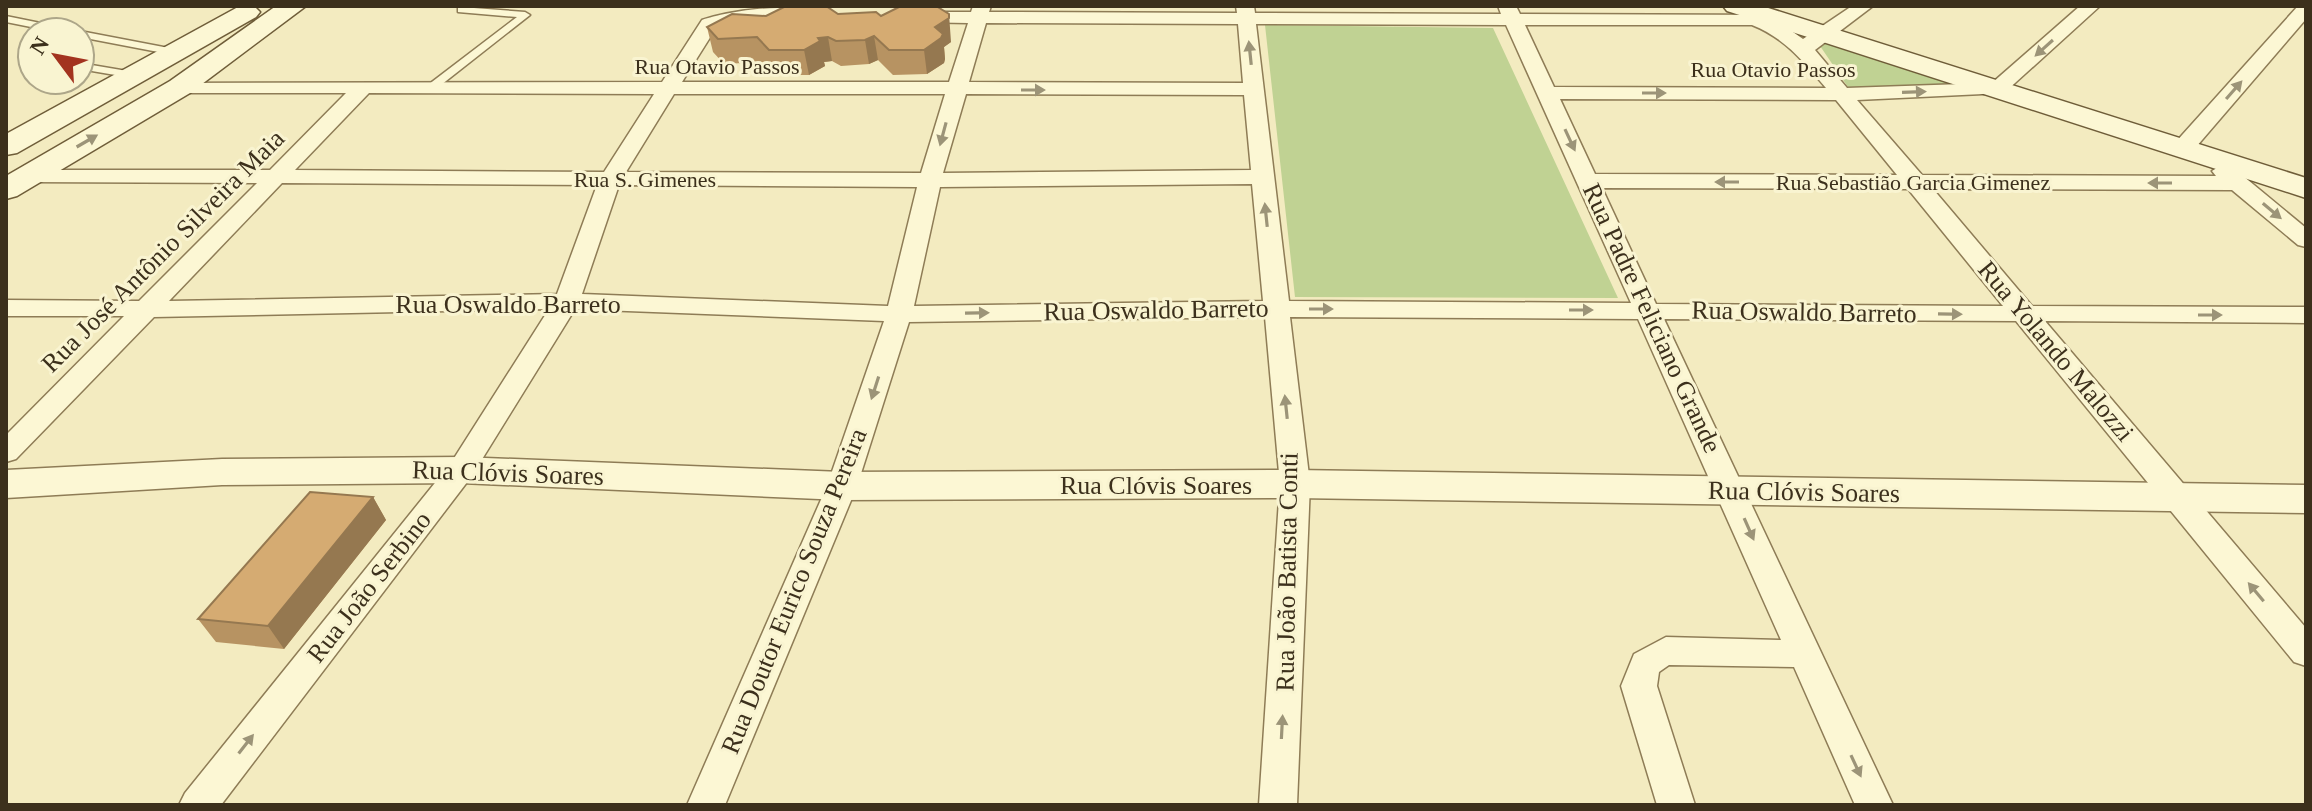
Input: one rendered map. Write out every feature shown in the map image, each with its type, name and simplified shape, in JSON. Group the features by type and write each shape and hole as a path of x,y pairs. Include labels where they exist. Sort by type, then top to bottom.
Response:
{"main road":[{"path":"96,95 258,6"},
{"path":"17,182 180,87 293,6"},
{"path":"238,46 317,6"},
{"path":"1757,15 1814,42 1997,89 2306,188"},
{"path":"96,95 137,88 149,93 145,107"},
{"path":"11,139 94,96"}],"street":[{"path":"1814,42 1864,6"},
{"path":"1997,89 2091,6"},
{"path":"2306,8 2193,152 2238,183 2306,240"},
{"path":"886,17 980,12 1245,11 1757,15"},
{"name":"Rua João Batista Conti","path":"1245,11 1295,484 1278,805"},
{"name":"Rua Doutor Eurico Souza Pereira","path":"706,805 842,486 899,314 930,180 980,12"},
{"name":"Rua Padre Feliciano Grande","path":"1510,12 1874,805"},
{"name":"Rua João Serbino","path":"198,805 461,470 567,301 610,179 709,24 725,17 747,15 824,16"},
{"name":"Rua Yolando Malozzi","path":"1814,42 1842,94 2306,652"},
{"name":"Rua Otavio Passos","path":"180,87 361,90 1253,89"},
{"name":"Rua Otavio Passos","path":"1548,93 1842,94 1997,89"},
{"name":"Rua José Antônio Silveira Maia","path":"6,452 361,90"},
{"name":"Rua S. Gimenes","path":"17,182 278,178 930,180 1262,177"},
{"name":"Rua Sebastião Garcia Gimenez","path":"1589,181 2238,183"},
{"name":"Rua Oswaldo Barreto","path":"6,308 149,309 567,301 899,314 1276,309 2306,315"},
{"name":"Rua Clóvis Soares","path":"6,484 222,472 461,470 842,486 1295,484 2306,499"},
{"path":"1676,805 1639,686 1641,670 1649,657 1666,651 1805,654"}],"lane":[{"path":"428,90 525,15 461,10"},
{"path":"96,38 174,52"},
{"path":"96,69 133,75"}],"green space":[{"path":"1265,25 1493,28 1618,298 1295,297"},
{"path":"1831,40 1960,85 1850,90 1818,43"}],"building":[{"path":"786,6 826,6 838,14 876,12 881,16 901,6 936,6 949,14 949,18 935,27 943,34 941,38 924,50 889,50 874,36 865,40 818,38 820,41 804,50 769,50 757,37 718,39 707,27 732,14 766,16"},
{"path":"310,492 373,497 268,626 198,619"}]}
